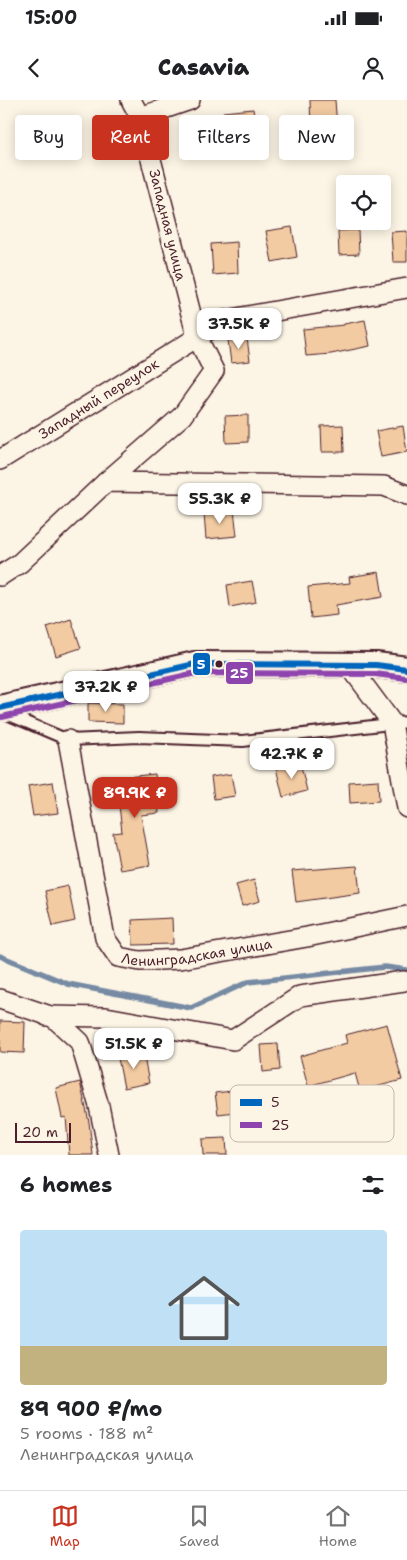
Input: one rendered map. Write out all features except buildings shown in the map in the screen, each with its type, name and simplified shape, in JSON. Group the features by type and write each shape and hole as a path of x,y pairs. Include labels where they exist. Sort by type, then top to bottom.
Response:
{"street":[{"name":"Западная улица","path":"131,100 139,115"},
{"path":"146,115 190,100"},
{"name":"Западная улица","path":"106,482 182,416 214,371 197,337 151,160"},
{"name":"Западный переулок","path":"0,460 225,320 407,288"},
{"path":"0,576 20,563 106,482 384,486 407,494"},
{"path":"0,710 195,664 376,665 407,669"},
{"path":"349,665 400,723 407,808"},
{"name":"Ленинградская улица","path":"68,740 105,938 118,957 140,961 180,959 307,938 407,916"},
{"path":"48,1016 106,1017 233,1040 300,996 404,980"},
{"path":"0,999 52,1017 80,1042 99,1106 109,1155"}],"lane":[{"path":"0,710 68,740 139,737 243,741 400,723"}],"waterway":[{"path":"0,956 68,984 191,1008 248,982 385,967 407,970"}],"transit line":[{"name":"5","path":"0,708 195,664 376,665 407,669"},
{"name":"25","path":"2,717 196,673 375,674 406,678"}]}
